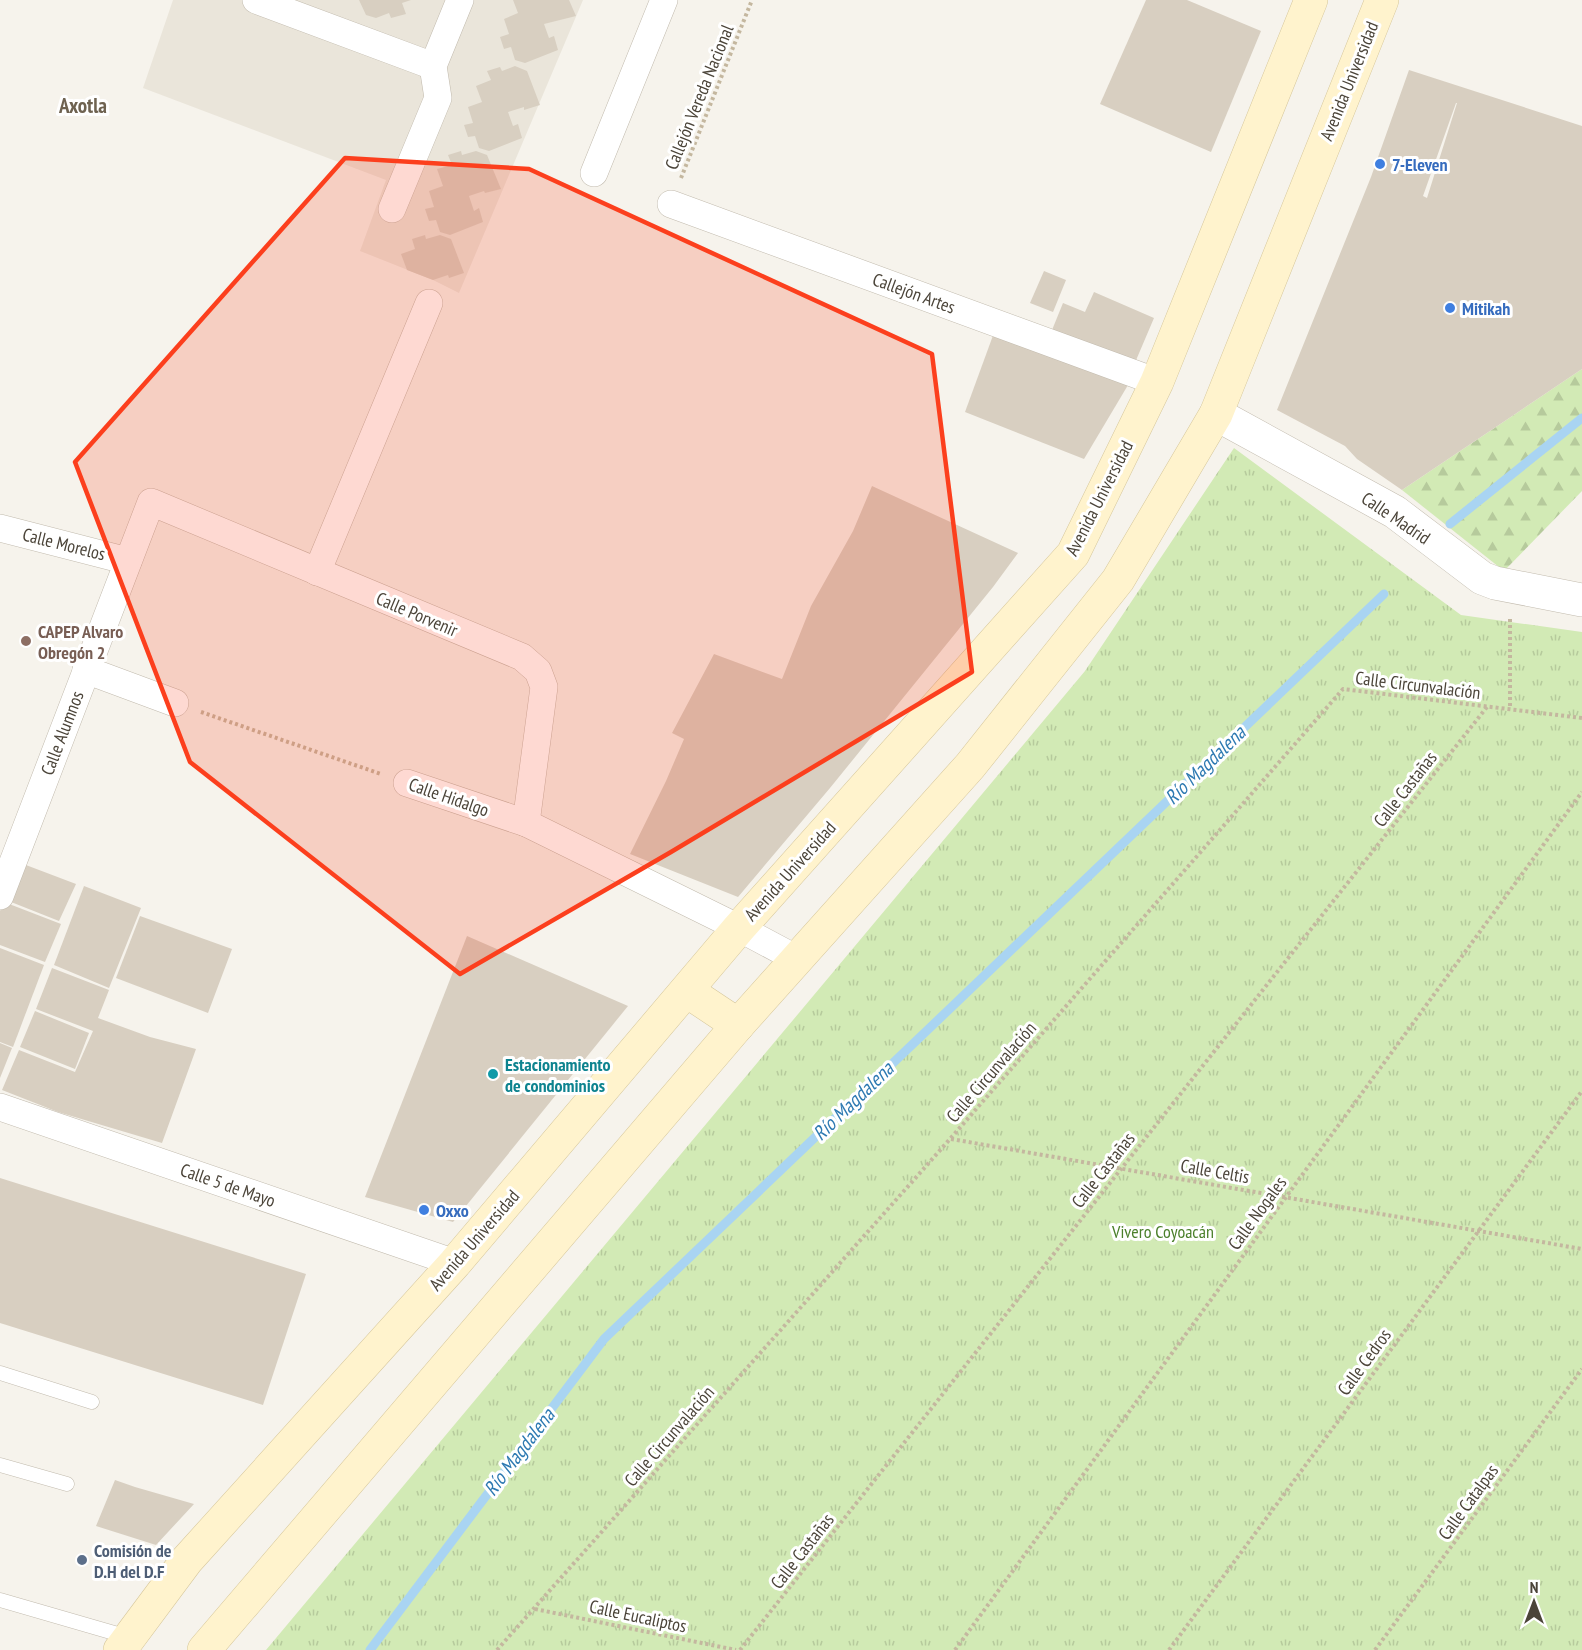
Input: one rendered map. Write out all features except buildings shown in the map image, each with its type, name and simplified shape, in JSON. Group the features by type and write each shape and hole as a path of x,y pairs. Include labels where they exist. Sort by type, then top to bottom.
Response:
{"main road":[{"name":"Avenida Universidad","path":"204,1650 738,1025 970,766 1118,580 1216,414 1382,0"},
{"name":"Avenida Universidad","path":"125,1644 187,1560 455,1263 739,928 1073,554 1157,382 1303,2"},
{"path":"687,991 738,1025"}],"street":[{"path":"256,0 434,66"},
{"path":"392,209 438,98 434,66 460,0"},
{"path":"594,173 664,0"},
{"name":"Callejón Artes","path":"671,204 1157,382"},
{"path":"317,572 429,303"},
{"name":"Calle Madrid","path":"1216,414 1395,512 1482,578 1582,600"},
{"name":"Calle Porvenir","path":"151,502 522,657 538,671 544,687 526,824"},
{"name":"Calle Alumnos","path":"0,896 151,502"},
{"name":"Calle Morelos","path":"0,528 128,561"},
{"path":"86,670 175,703"},
{"name":"Calle Hidalgo","path":"408,783 526,824 739,928 797,959"},
{"name":"Calle 5 de Mayo","path":"0,1107 455,1263"}],"lane":[{"path":"0,1373 92,1402"},
{"path":"0,1465 67,1484"},
{"path":"0,1600 125,1644"}],"path":[{"name":"Callejón Vereda Nacional","path":"671,204 752,0"},
{"path":"1509,585 1510,709"},
{"name":"Calle Circunvalación","path":"497,1650 950,1139 1343,689 1582,718"},
{"name":"Calle Hidalgo","path":"175,703 408,783"},
{"name":"Calle Castañas","path":"738,1650 1487,707"},
{"name":"Calle Nogales","path":"955,1650 1582,792"},
{"name":"Calle Cedros","path":"1169,1650 1582,1091"},
{"name":"Calle Celtis","path":"950,1139 1582,1249"},
{"name":"Calle Catalpas","path":"1375,1650 1582,1369"},
{"name":"Calle Eucaliptos","path":"534,1609 738,1650"}],"highlighted area":[{"path":"345,158 529,169 932,354 972,672 671,852 460,974 190,762 75,462"}],"shaded area":[{"path":"173,0 583,0 459,293 433,280 360,251 386,180 143,88"}],"green space":[{"path":"1582,369 1582,491 1504,571 1402,490"},
{"name":"Vivero Coyoacán","path":"1234,448 1461,615 1582,632 1582,1650 266,1650 1085,671"}],"waterway":[{"name":"Río Magdalena","path":"1450,524 1582,418"},
{"name":"Río Magdalena","path":"370,1650 604,1339 1384,594"}],"place":[{"name":"7-Eleven","path":"1380,164"},
{"name":"Mitikah","path":"1450,308"},
{"name":"CAPEP Alvaro Obregón 2","path":"26,641"},
{"name":"Estacionamiento de condominios","path":"493,1074"},
{"name":"Oxxo","path":"424,1210"},
{"name":"Comisión de D.H del D.F","path":"82,1560"}],"district":[{"name":"Axotla","path":"83,105"}]}
